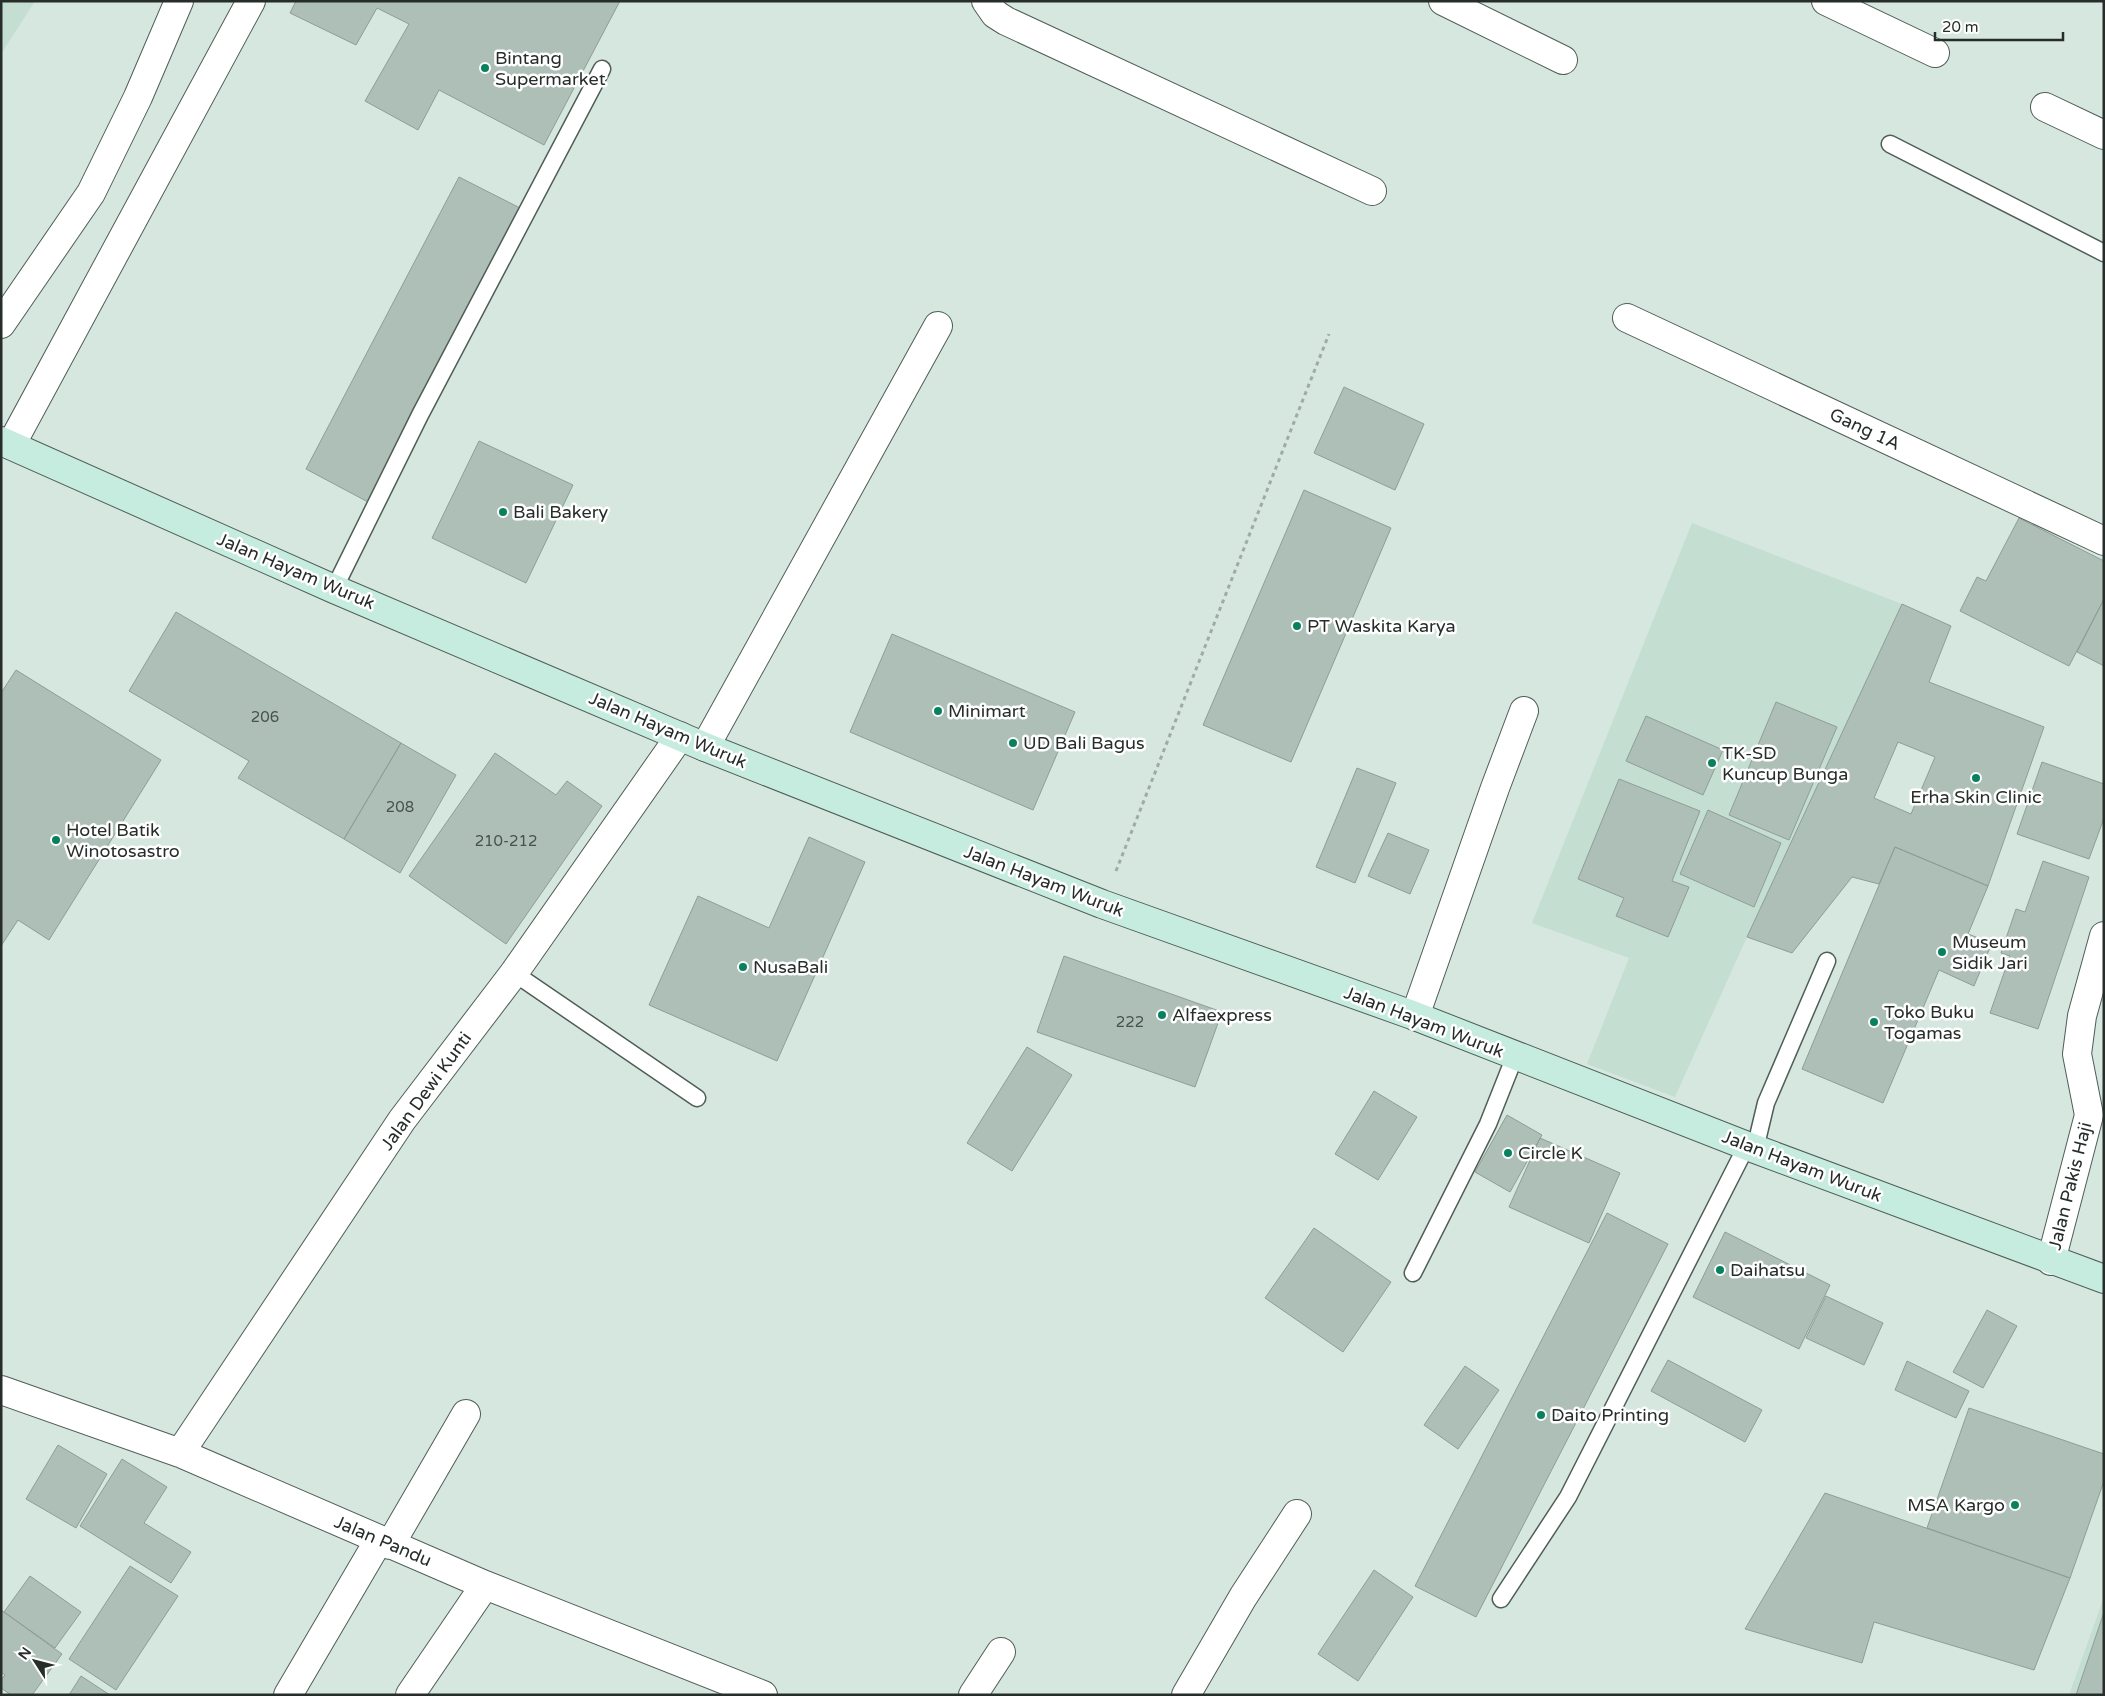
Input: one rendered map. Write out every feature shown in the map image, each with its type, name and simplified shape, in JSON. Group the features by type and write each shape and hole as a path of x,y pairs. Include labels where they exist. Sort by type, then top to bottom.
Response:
{"main road":[{"name":"Jalan Hayam Wuruk","path":"6,443 334,589 692,741 1102,904 1415,1016 1751,1147 2051,1261 2104,1279"}],"street":[{"path":"1,324 91,192 138,97 179,1"},
{"path":"6,443 252,1"},
{"path":"1443,1 1563,60"},
{"path":"1826,1 1935,52"},
{"path":"988,4 1006,21 1372,191"},
{"path":"2045,107 2104,135"},
{"name":"Gang 1A","path":"1627,318 2104,541"},
{"name":"Jalan Dewi Kunti","path":"180,1453 402,1120 692,741 938,326"},
{"path":"1415,1016 1492,796 1524,711"},
{"name":"Jalan Pakis Haji","path":"2051,1261 2088,1114 2077,1054 2082,1016 2104,936"},
{"name":"Jalan Pandu","path":"1,1390 180,1453 485,1585 763,1695"},
{"path":"288,1695 466,1414"},
{"path":"1186,1695 1243,1597 1297,1514"},
{"path":"410,1695 485,1585"},
{"path":"973,1695 1001,1652"}],"lane":[{"path":"334,589 420,416 602,69"},
{"path":"1890,144 2104,253"},
{"path":"1501,1599 1568,1496 1751,1147 1766,1103 1827,961"},
{"path":"514,973 696,1098"},
{"path":"1412,1273 1488,1124 1515,1056"}],"path":[{"path":"1102,904 1329,334"}],"shaded area":[{"path":"1,1 35,1 1,54"},
{"name":"TK-SD Kuncup Bunga","path":"1692,523 1902,604 1747,937 1675,1097 1587,1064 1629,958 1532,923"},
{"path":"2104,1597 2104,1695 2069,1695"}],"building":[{"name":"Bintang Supermarket","path":"296,1 620,1 544,145 439,90 418,130 365,101 409,24 377,8 356,45 290,13"},
{"path":"459,177 522,209 368,502 306,469"},
{"path":"1344,387 1424,424 1395,490 1314,453"},
{"name":"Bali Bakery","path":"479,441 573,485 526,583 432,538"},
{"name":"PT Waskita Karya","path":"1304,490 1391,528 1291,762 1203,725"},
{"path":"2019,518 2104,561 2104,599 2069,666 1960,611 1977,577 1986,581"},
{"path":"2104,599 2104,666 2077,652"},
{"name":"Erha Skin Clinic","path":"1902,604 1951,626 1929,682 2044,727 1988,886 1895,847 1879,884 1852,877 1792,953 1747,937","holes":["1898,742 1935,757 1911,814 1874,798"]},
{"path":"176,612 401,743 344,839 238,778 249,761 129,691"},
{"path":"892,634 1075,712 1033,810 850,732"},
{"name":"Hotel Batik Winotosastro","path":"16,670 161,760 49,940 18,920 1,946 1,693"},
{"path":"1776,702 1837,727 1789,840 1729,815"},
{"path":"1646,716 1723,750 1703,795 1626,761"},
{"path":"401,743 456,775 400,873 344,839"},
{"path":"495,753 556,795 567,781 602,806 506,944 409,876"},
{"path":"2042,762 2104,784 2104,818 2089,859 2017,834"},
{"path":"1357,768 1396,783 1355,883 1316,867"},
{"path":"1619,779 1700,811 1672,881 1689,887 1668,937 1616,916 1624,898 1578,879"},
{"path":"1708,810 1781,843 1754,907 1680,874"},
{"path":"1388,833 1429,850 1410,894 1368,876"},
{"name":"NusaBali","path":"809,837 865,862 777,1061 649,1005 698,896 769,928"},
{"path":"1895,847 1988,886 1968,934 1992,943 1974,986 1939,970 1883,1103 1802,1069"},
{"path":"2043,861 2089,877 2038,1029 1990,1013 2010,956 2001,953 2016,909 2025,912"},
{"path":"1064,956 1222,1012 1195,1087 1037,1032"},
{"path":"1027,1047 1072,1075 1012,1171 967,1143"},
{"path":"1374,1091 1417,1117 1378,1180 1335,1154"},
{"name":"Circle K","path":"1507,1115 1542,1135 1510,1192 1475,1172"},
{"path":"1540,1138 1620,1173 1589,1243 1509,1207"},
{"name":"Daito Printing","path":"1607,1213 1668,1244 1476,1617 1415,1586"},
{"path":"1314,1228 1391,1282 1343,1352 1265,1298"},
{"path":"1725,1232 1830,1285 1799,1349 1693,1297"},
{"path":"1826,1296 1883,1323 1864,1365 1806,1338"},
{"path":"1987,1310 2017,1326 1983,1388 1953,1372"},
{"path":"1668,1360 1762,1410 1745,1442 1651,1391"},
{"path":"1907,1361 1969,1391 1956,1418 1895,1390"},
{"path":"1465,1366 1499,1390 1458,1449 1424,1425"},
{"name":"MSA Kargo","path":"1969,1408 2104,1454 2104,1481 2070,1578 1927,1528"},
{"path":"58,1445 107,1474 76,1528 26,1499"},
{"path":"122,1459 167,1487 144,1523 191,1552 171,1583 80,1526"},
{"path":"1825,1493 2070,1578 2034,1670 1874,1622 1862,1663 1745,1629"},
{"path":"130,1566 178,1596 116,1690 69,1659"},
{"path":"1374,1570 1413,1597 1358,1681 1318,1654"},
{"path":"30,1576 81,1612 55,1648 4,1612"},
{"path":"1,1610 62,1654 32,1695 11,1695 1,1688 1,1680 5,1675 1,1672"},
{"path":"2104,1612 2104,1695 2076,1695"},
{"path":"81,1676 110,1695 69,1695"}],"place":[{"name":"Bintang Supermarket","path":"485,68"},
{"name":"Bali Bakery","path":"503,512"},
{"name":"PT Waskita Karya","path":"1297,626"},
{"name":"Minimart","path":"938,711"},
{"name":"UD Bali Bagus","path":"1013,743"},
{"name":"TK-SD Kuncup Bunga","path":"1712,763"},
{"name":"Erha Skin Clinic","path":"1976,778"},
{"name":"Hotel Batik Winotosastro","path":"56,840"},
{"name":"Museum Sidik Jari","path":"1942,952"},
{"name":"NusaBali","path":"743,967"},
{"name":"Alfaexpress","path":"1162,1015"},
{"name":"Toko Buku Togamas","path":"1874,1022"},
{"name":"Circle K","path":"1508,1153"},
{"name":"Daihatsu","path":"1720,1270"},
{"name":"Daito Printing","path":"1541,1415"},
{"name":"MSA Kargo","path":"2015,1505"}]}
